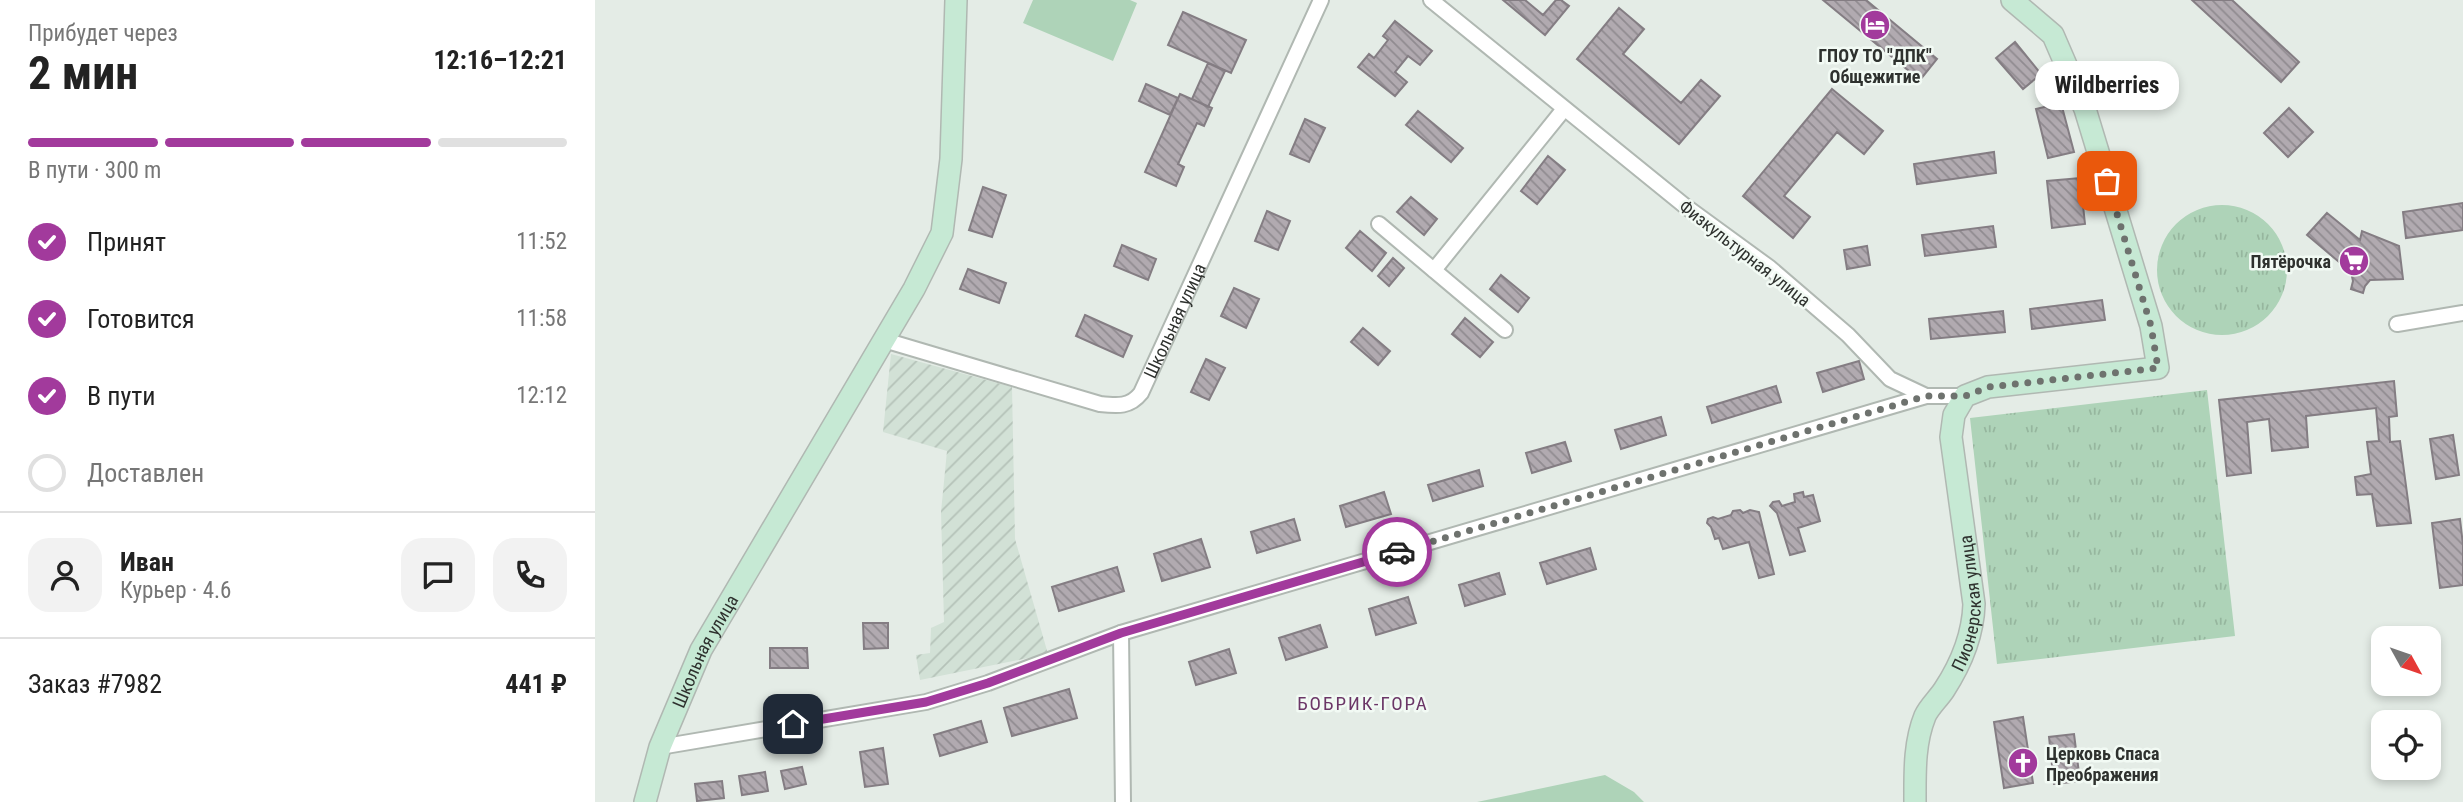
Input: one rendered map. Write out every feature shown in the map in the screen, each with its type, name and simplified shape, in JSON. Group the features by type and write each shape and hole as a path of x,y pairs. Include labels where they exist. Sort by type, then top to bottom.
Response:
{"main road":[{"name":"Школьная улица","path":"645,802 660,747 701,650 914,289 943,233 951,159 956,0"},
{"path":"1965,396 1989,387 2158,368 2151,326 2085,109 2053,35 2012,0"},
{"name":"Пионерская улица","path":"1915,802 1919,736 1926,713 1955,672 1967,646 1974,619 1951,438 1955,415 1965,396"}],"street":[{"name":"Школьная улица","path":"884,340 1100,404 1125,405 1135,401 1142,393 1321,0"},
{"name":"Физкультурная улица","path":"1431,0 1685,206 1770,268 1848,335 1890,379 1926,396"},
{"path":"1434,270 1563,109"},
{"path":"1379,223 1505,330"},
{"path":"2397,324 2463,313"},
{"path":"660,747 926,702 988,683 1121,633 1926,396 1965,396"},
{"path":"1121,633 1123,802"}],"shaded area":[{"path":"891,354 1012,387 1015,539 1048,654 920,680 916,655 930,653 931,628 944,622 941,512 947,451 883,432"}],"green space":[{"path":"1033,0 1130,0 1137,3 1113,61 1023,23"},
{"path":"2222,205 2247,210 2268,224 2282,245 2287,270 2282,295 2268,316 2247,330 2222,335 2197,330 2176,316 2162,295 2157,270 2162,245 2176,224 2197,210"},
{"path":"2207,390 2235,636 1997,664 1970,418"},
{"path":"1605,775 1634,792 1644,802 1477,802"}],"building":[{"path":"1503,0 1525,0 1543,15 1556,0 1569,6 1545,35"},
{"path":"1823,0 1866,0 1937,59 1920,80"},
{"path":"2192,0 2232,0 2299,62 2281,82"},
{"path":"1619,8 1644,29 1623,54 1681,103 1701,80 1720,96 1679,144 1577,59"},
{"path":"1183,12 1246,40 1231,73 1168,45"},
{"path":"1395,21 1432,51 1420,65 1408,56 1395,72 1407,82 1395,96 1358,67 1369,54 1374,58 1388,40 1383,36"},
{"path":"2015,42 2041,74 2023,89 1996,58"},
{"path":"1208,63 1225,71 1208,107 1192,99"},
{"path":"1146,84 1178,98 1170,115 1139,101"},
{"path":"1832,89 1883,131 1864,154 1837,132 1784,196 1810,217 1793,238 1743,196"},
{"path":"1180,94 1212,108 1204,126 1197,123 1178,164 1184,167 1176,186 1145,172"},
{"path":"2061,103 2074,152 2048,158 2036,109"},
{"path":"2289,108 2313,132 2288,157 2264,133"},
{"path":"1418,111 1463,148 1451,162 1406,125"},
{"path":"1305,119 1325,128 1309,162 1290,154"},
{"path":"1994,152 1996,173 1917,184 1914,164"},
{"path":"1548,156 1565,170 1537,204 1521,191"},
{"path":"2080,178 2085,224 2052,228 2047,181"},
{"path":"983,187 1006,195 992,237 969,230"},
{"path":"1411,197 1437,219 1424,235 1397,212"},
{"path":"2463,203 2463,230 2406,238 2403,212"},
{"path":"1267,211 1290,221 1278,250 1255,241"},
{"path":"2327,213 2360,240 2362,231 2399,246 2403,279 2370,280 2363,293 2351,289 2351,272 2307,235"},
{"path":"1993,226 1996,247 1925,256 1922,235"},
{"path":"1360,231 1386,253 1372,271 1346,248"},
{"path":"1122,245 1156,259 1148,280 1114,266"},
{"path":"1867,246 1870,265 1847,269 1844,250"},
{"path":"1393,258 1404,268 1389,286 1378,276"},
{"path":"968,269 1006,283 999,303 960,289"},
{"path":"1501,275 1529,298 1518,312 1490,289"},
{"path":"1234,288 1259,299 1246,328 1221,316"},
{"path":"2102,300 2105,320 2032,329 2030,309"},
{"path":"2003,311 2005,332 1931,339 1929,319"},
{"path":"1085,315 1132,336 1123,357 1076,336"},
{"path":"1465,318 1493,342 1480,357 1452,334"},
{"path":"1363,328 1390,351 1378,365 1351,342"},
{"path":"1206,359 1225,368 1209,400 1191,392"},
{"path":"1859,361 1864,379 1823,392 1817,373"},
{"path":"2394,381 2397,416 2389,417 2390,442 2400,441 2411,523 2377,526 2372,494 2357,495 2355,477 2371,474 2367,442 2379,441 2376,408 2306,416 2308,447 2272,451 2269,419 2247,422 2251,473 2227,476 2219,400"},
{"path":"1776,386 1781,402 1712,423 1707,407"},
{"path":"1661,417 1666,435 1621,449 1615,430"},
{"path":"2453,435 2459,475 2436,479 2430,439"},
{"path":"1565,442 1571,461 1532,473 1526,453"},
{"path":"1479,470 1483,486 1433,501 1428,485"},
{"path":"1384,492 1391,514 1346,527 1340,506"},
{"path":"1803,492 1804,497 1813,495 1820,521 1798,528 1805,551 1790,555 1777,513 1770,506 1779,501 1782,506 1795,502 1794,494"},
{"path":"1740,510 1743,513 1750,510 1759,512 1774,574 1759,578 1749,542 1723,549 1719,538 1715,539 1707,523 1708,519 1718,519"},
{"path":"1294,519 1300,540 1257,553 1251,532"},
{"path":"2460,519 2463,585 2440,588 2432,523"},
{"path":"1201,539 1210,567 1162,581 1154,554"},
{"path":"1590,548 1596,569 1547,584 1540,563"},
{"path":"1117,567 1124,591 1059,611 1052,587"},
{"path":"1499,573 1505,594 1465,606 1459,585"},
{"path":"1408,597 1416,623 1376,635 1369,609"},
{"path":"863,623 888,623 888,648 864,649"},
{"path":"1320,625 1327,647 1286,660 1279,638"},
{"path":"770,648 807,648 808,668 770,668"},
{"path":"1229,649 1236,673 1196,685 1189,662"},
{"path":"1069,689 1077,718 1012,736 1004,708"},
{"path":"2023,717 2033,783 2004,788 1994,722"},
{"path":"981,721 987,742 940,756 934,735"},
{"path":"2074,734 2080,781 2054,784 2049,737"},
{"path":"883,748 888,784 865,787 860,752"},
{"path":"802,767 806,784 785,789 781,771"},
{"path":"765,772 768,791 742,795 739,776"},
{"path":"722,781 724,798 697,801 695,784"}],"way so far":[{"path":"1397,552 1926,396 1965,396 1989,387 2158,368 2151,326 2107,181"}],"place":[{"name":"ГПОУ ТО \"ДПК\" Общежитие","path":"1875,25"},
{"name":"Wildberries","path":"2107,181"},
{"name":"Пятёрочка","path":"2354,261"},
{"name":"Церковь Спаса Преображения","path":"2023,763"}],"district":[{"name":"БОБРИК-ГОРА","path":"1363,703"}],"route":[{"path":"793,724 926,702 988,683 1121,633 1397,552"}]}
